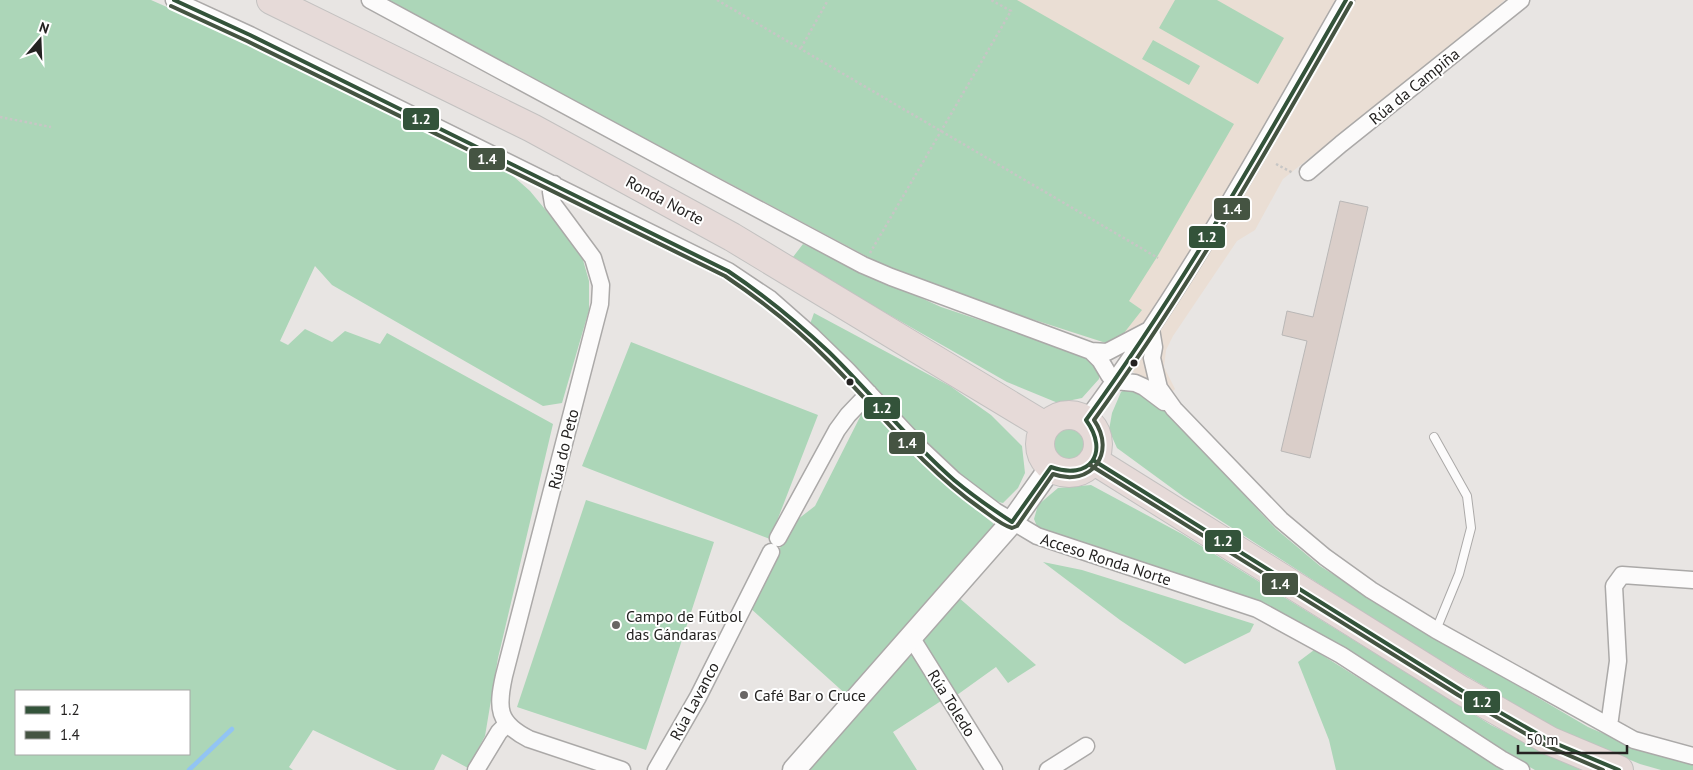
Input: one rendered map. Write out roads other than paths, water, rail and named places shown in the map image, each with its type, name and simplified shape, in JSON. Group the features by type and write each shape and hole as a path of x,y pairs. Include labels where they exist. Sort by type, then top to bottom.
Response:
{"highway":[{"name":"Ronda Norte","path":"271,0 532,128 732,237 1045,426"},
{"path":"1069,414 1086,420 1093,427 1097,435 1097,452 1093,460 1086,467 1069,473 1051,467 1044,460 1040,452 1040,434 1045,426 1060,415 1069,414"},
{"path":"1093,460 1461,690 1550,741 1619,770"}],"main road":[{"path":"794,770 1012,522 1051,467"}],"street":[{"name":"Acceso Ronda Norte","path":"174,0 250,35 728,271 770,299 798,324 847,370 920,448 954,480 1012,522 1037,536 1257,609 1341,655 1384,685 1521,770"},
{"path":"370,0 863,265 891,277 1091,351 1107,352 1151,329"},
{"path":"1086,420 1172,298 1346,0"},
{"name":"Rúa da Campiña","path":"1308,172 1521,0"},
{"name":"Rúa do Peto","path":"507,724 501,714 499,701 600,304 601,285 593,258 553,204 552,192 554,184"},
{"path":"1151,329 1154,346 1152,358 1159,388 1174,409 1281,520 1325,558 1363,585 1436,630 1634,740 1693,756"},
{"path":"1091,351 1115,381 1135,383 1144,387 1174,409"},
{"name":"Rúa Lavanco","path":"656,770 698,697 774,545 837,430 869,393"},
{"path":"1609,726 1618,661 1614,586 1622,575 1693,580"},
{"name":"Rúa Toledo","path":"911,637 994,770"},
{"path":"476,770 499,732 507,724 512,730 529,739 622,770"},
{"path":"1048,770 1086,746"}],"lane":[{"path":"1434,437 1467,496 1471,528 1459,574 1436,630"}],"waterway":[{"path":"189,770 232,729"}],"place":[{"name":"Campo de Fútbol das Gándaras","path":"616,625"},
{"name":"Café Bar o Cruce","path":"744,695"}]}
